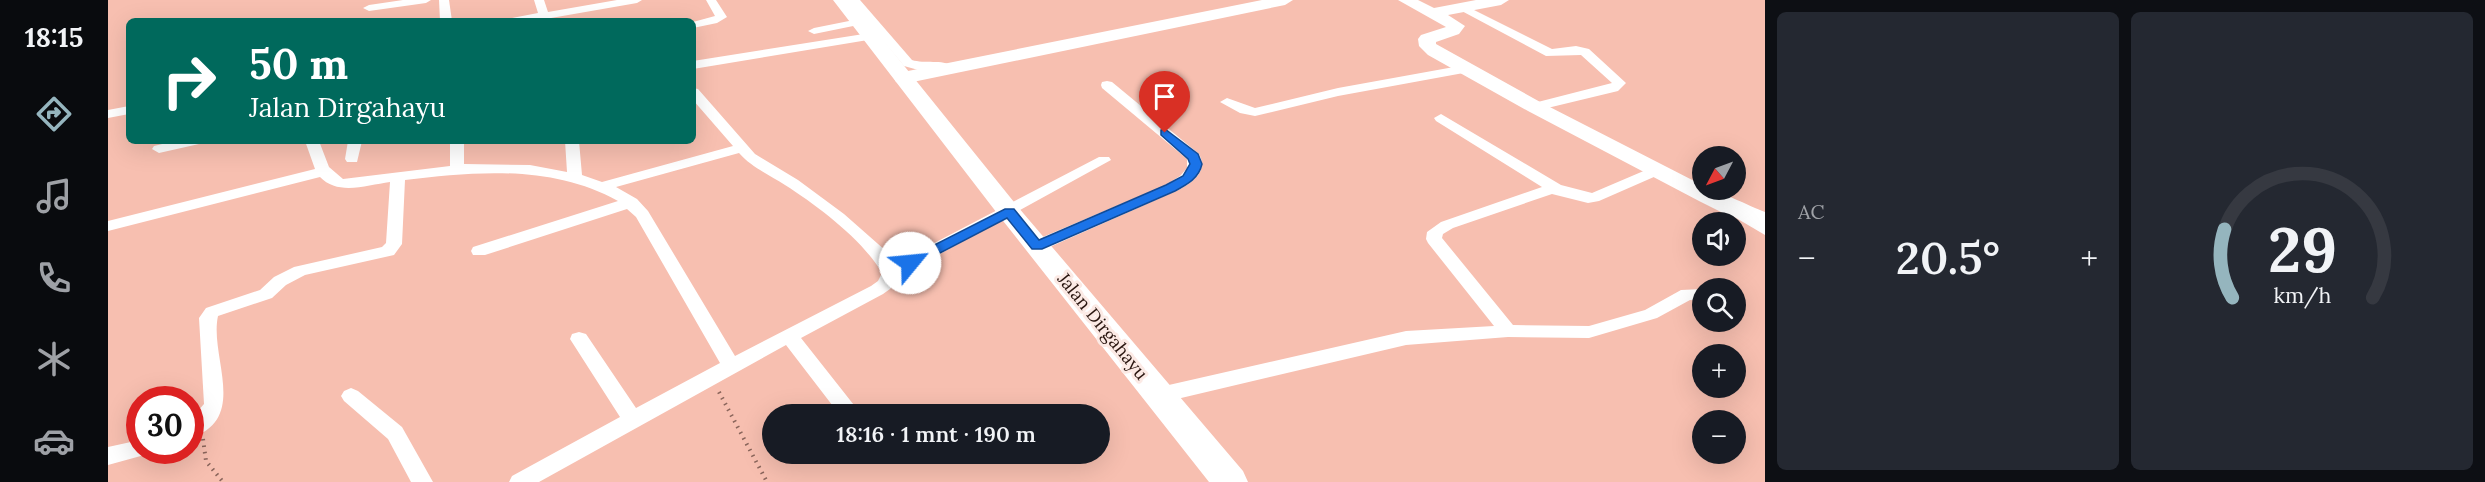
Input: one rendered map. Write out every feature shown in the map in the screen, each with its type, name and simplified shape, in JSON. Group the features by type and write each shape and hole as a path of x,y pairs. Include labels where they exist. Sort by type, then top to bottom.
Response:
{"main road":[{"name":"Jalan Dirgahayu","path":"842,0 861,20 903,78 1009,212 1230,482"}],"street":[{"path":"369,4 426,0"},
{"path":"444,0 446,18"},
{"path":"539,0 545,18 637,0"},
{"path":"696,24 721,17 711,0"},
{"path":"861,20 908,63 930,68 1272,0"},
{"path":"903,78 1285,0"},
{"path":"1406,0 1457,27 1427,39 1428,46 1535,107 1731,208 1765,230"},
{"path":"1433,13 1501,0"},
{"path":"1462,7 1550,53 1576,50 1585,52 1620,83 1613,88 1535,107"},
{"path":"814,31 861,20"},
{"path":"696,64 861,20"},
{"path":"1227,102 1245,110 1255,111 1338,92 1465,69"},
{"path":"1037,246 1171,188 1188,178 1194,171 1196,164 1194,157 1107,85"},
{"path":"700,109 741,148 838,217 880,255 891,273"},
{"path":"108,114 126,111"},
{"path":"1441,118 1555,188 1584,198 1594,198 1658,170"},
{"path":"159,149 179,144"},
{"path":"313,144 322,172 333,182 342,184 457,169 501,167 575,178 631,202 648,224 731,366"},
{"path":"352,159 354,144"},
{"path":"457,144 457,169"},
{"path":"572,144 575,178"},
{"path":"600,187 741,148"},
{"path":"534,479 711,377 877,290 884,285 891,273 1104,160"},
{"path":"108,226 322,172"},
{"path":"204,421 210,416 214,404 208,318 212,312 266,294 280,281 300,271 388,251 394,244 398,176"},
{"path":"1508,331 1434,239 1434,236 1447,225 1555,188"},
{"path":"479,251 631,202"},
{"path":"1731,208 1765,219"},
{"path":"1160,395 1406,338 1508,331 1599,330 1660,311 1687,294 1692,294"},
{"path":"789,336 842,404"},
{"path":"579,339 633,420"},
{"path":"351,396 395,433 422,482"},
{"path":"108,456 126,452"}],"path":[{"path":"711,377 767,482"},
{"path":"204,454 206,461 223,482"}],"route":[{"path":"910,263 1009,212 1037,246 1171,188 1188,178 1196,164 1194,157 1165,133"}]}
